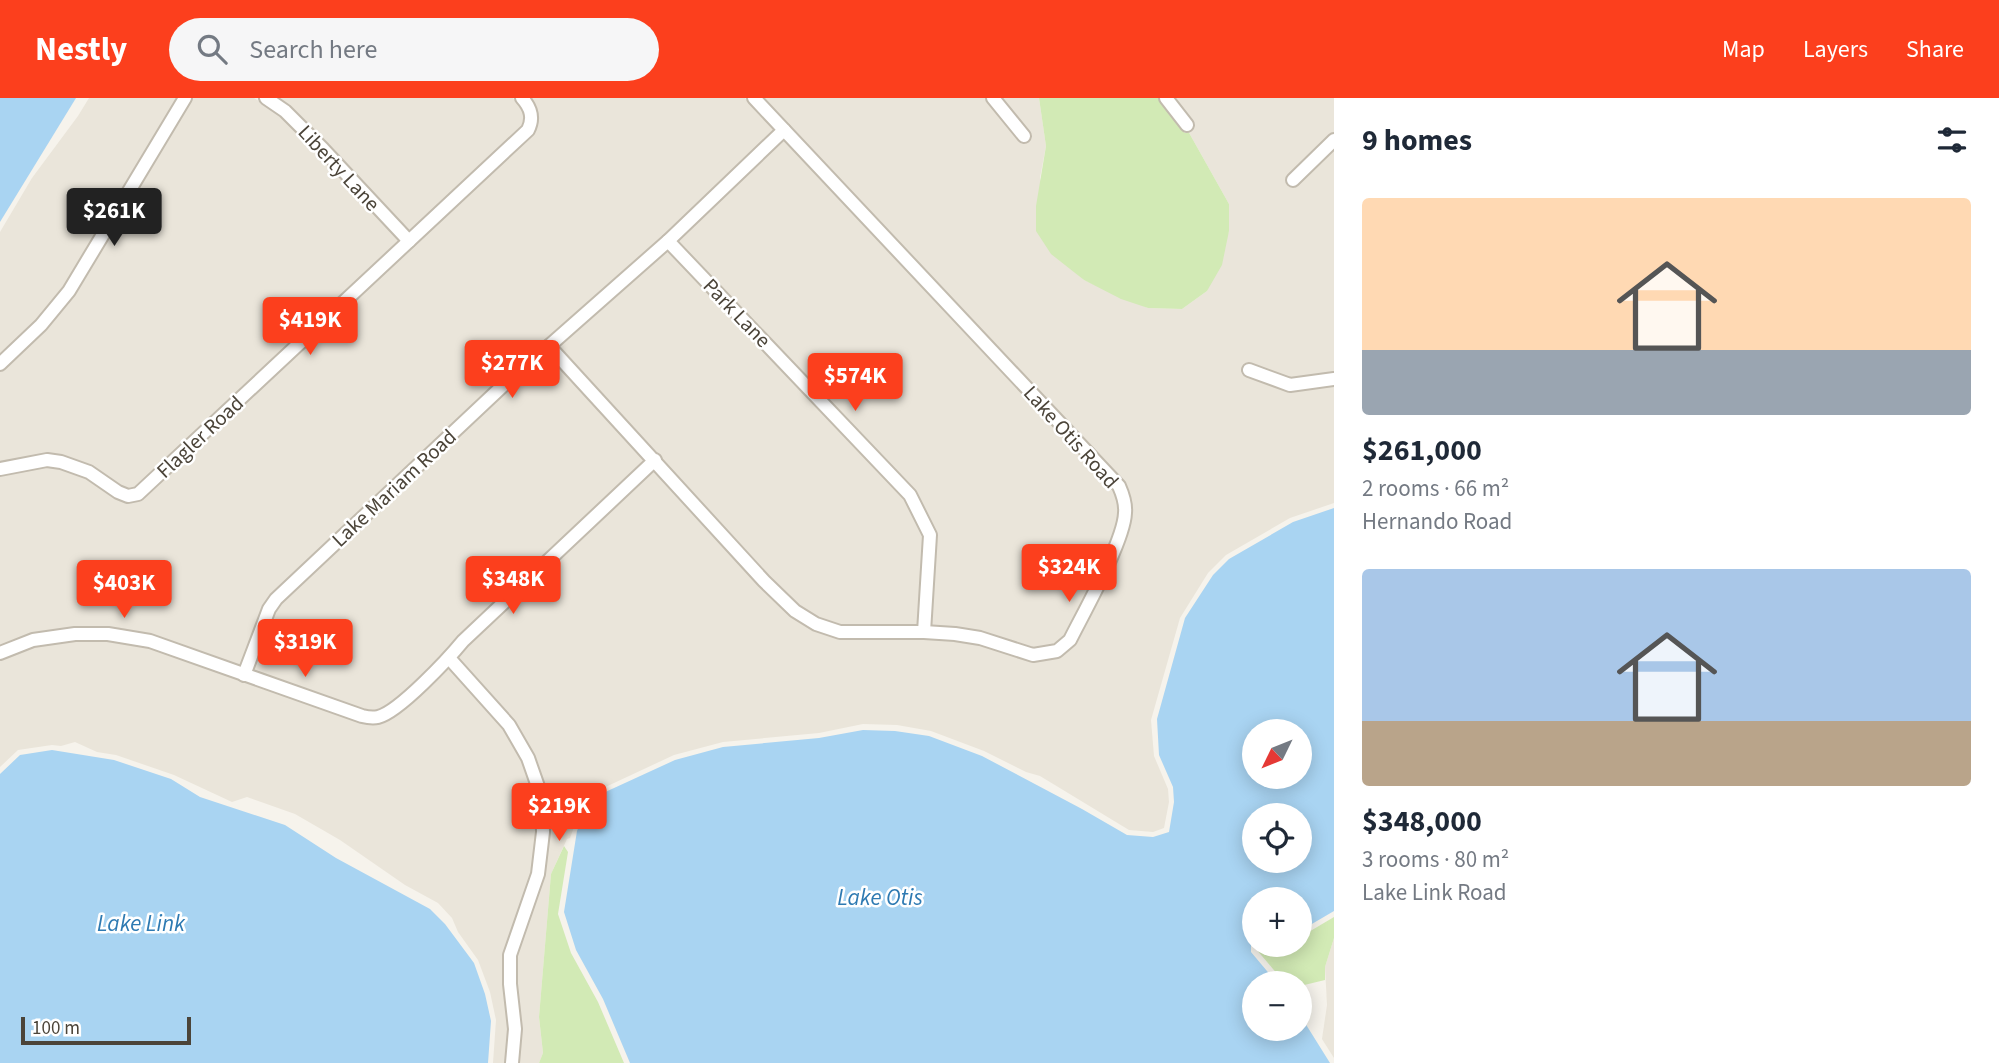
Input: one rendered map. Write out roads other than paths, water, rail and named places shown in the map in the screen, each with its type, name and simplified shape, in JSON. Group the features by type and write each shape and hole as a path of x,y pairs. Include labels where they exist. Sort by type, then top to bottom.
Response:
{"street":[{"path":"0,364 41,325 69,291 185,98"},
{"name":"Liberty Lane","path":"266,98 285,111 323,149 409,241"},
{"name":"Flagler Road","path":"0,468 47,460 61,462 89,472 118,492 128,496 138,494 528,130 532,122 531,110 522,98"},
{"name":"Lake Otis Road","path":"550,346 764,581 795,611 816,624 840,632 924,632 980,638 1033,655 1056,651 1070,640 1118,541 1125,516 1125,500 1119,486 754,98"},
{"path":"993,98 1024,136"},
{"path":"1166,98 1186,125"},
{"name":"Lake Mariam Road","path":"244,675 269,609 276,599 527,363 550,346 668,241 784,130"},
{"path":"1293,180 1334,140"},
{"name":"Park Lane","path":"668,241 910,495 930,535 924,632"},
{"path":"1249,370 1290,385 1334,379"},
{"path":"0,653 33,640 75,634 108,634 150,641 355,714 379,717 396,707 449,658 463,640 655,460"},
{"path":"449,658 509,725 527,758 542,798 543,832 538,874 510,955 515,1029 512,1063"}],"water":[{"path":"0,98 76,98 0,222"},
{"name":"Lake Otis","path":"1334,508 1334,911 1312,924 1312,887 1242,887 1242,957 1255,957 1267,971 1242,971 1242,1041 1312,1041 1312,1034 1330,1063 630,1063 603,999 576,950 564,912 577,831 586,810 601,794 675,760 723,747 819,738 863,730 895,731 929,736 982,756 1127,835 1153,837 1169,832 1174,802 1173,787 1159,755 1157,719 1185,618 1213,575 1229,559 1293,522"},
{"name":"Lake Link","path":"52,750 114,760 171,779 200,797 285,825 336,858 430,909 445,924 474,963 491,1021 488,1063 0,1063 0,774 20,755"}]}
